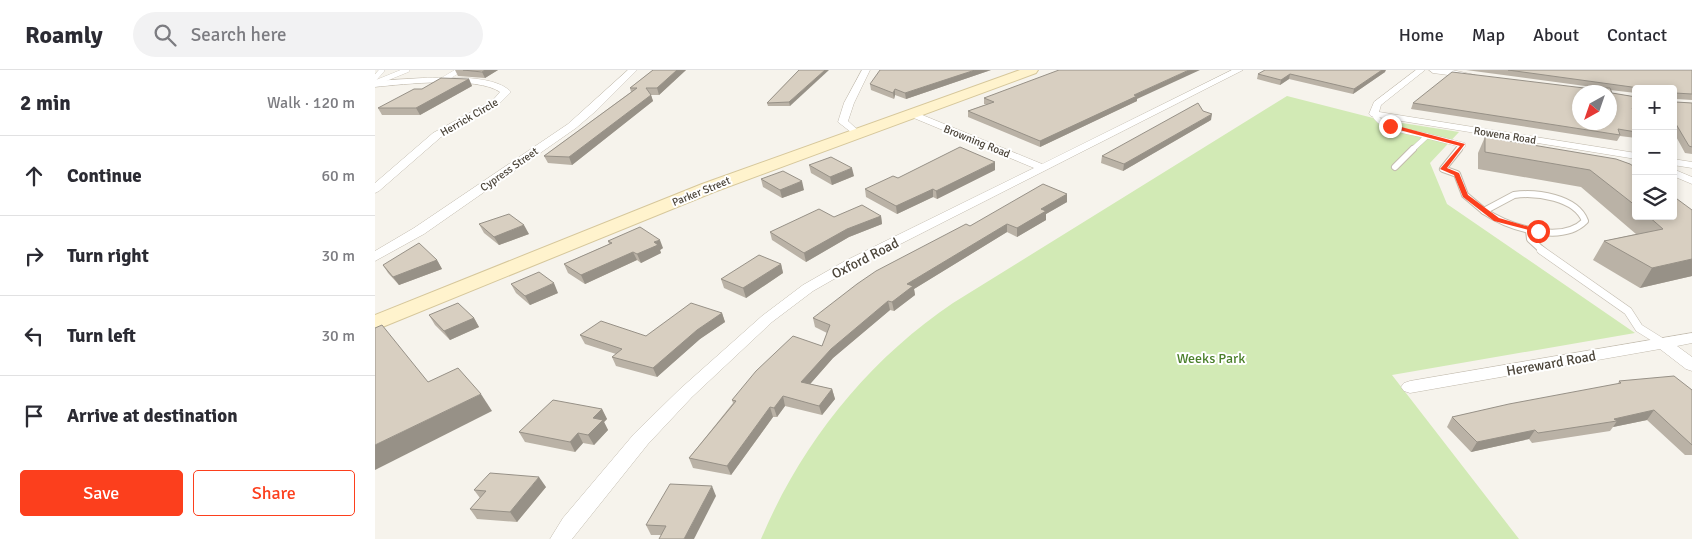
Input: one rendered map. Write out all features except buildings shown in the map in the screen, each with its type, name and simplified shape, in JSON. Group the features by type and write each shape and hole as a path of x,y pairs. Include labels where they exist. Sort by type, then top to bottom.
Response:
{"main road":[{"name":"Parker Street","path":"375,323 707,188 1032,70"}],"street":[{"name":"Cypress Street","path":"375,257 449,210 576,122 633,70"},
{"path":"856,134 843,122 849,103 866,70"},
{"name":"Oxford Road","path":"561,539 571,524 662,417 707,372 787,303 843,268 1239,70"},
{"path":"1374,114 1377,104 1421,70"},
{"path":"1433,70 1482,77"},
{"name":"Herrick Circle","path":"375,82 485,82 498,85 506,92 496,102 437,135 375,189"},
{"name":"Browning Road","path":"911,114 1043,168"},
{"name":"Rowena Road","path":"1374,114 1632,155"},
{"path":"1677,163 1692,165"},
{"path":"1677,174 1692,181"},
{"name":"Hereward Road","path":"1410,387 1692,338"},
{"path":"1663,343 1692,365"}],"lane":[{"path":"375,82 382,70"},
{"path":"375,82 407,70"},
{"path":"441,81 456,72"},
{"path":"1374,114 1379,122 1463,145 1443,169 1457,174 1462,191 1483,211 1507,224 1529,230 1547,232 1566,230 1584,224 1585,218 1579,210 1566,203 1531,194 1509,196 1491,209 1483,211"},
{"path":"1395,167 1427,136"},
{"path":"1529,230 1530,238 1537,248 1628,311 1639,328 1663,343"}],"green space":[{"name":"Weeks Park","path":"1287,96 1377,119 1459,132 1430,163 1447,204 1635,333 1392,375 1519,539 761,539 777,504 817,438 865,378 892,351 953,303"}],"route":[{"path":"1390,126 1463,145 1443,169 1457,174 1465,196 1496,219 1507,224 1538,231"}]}
